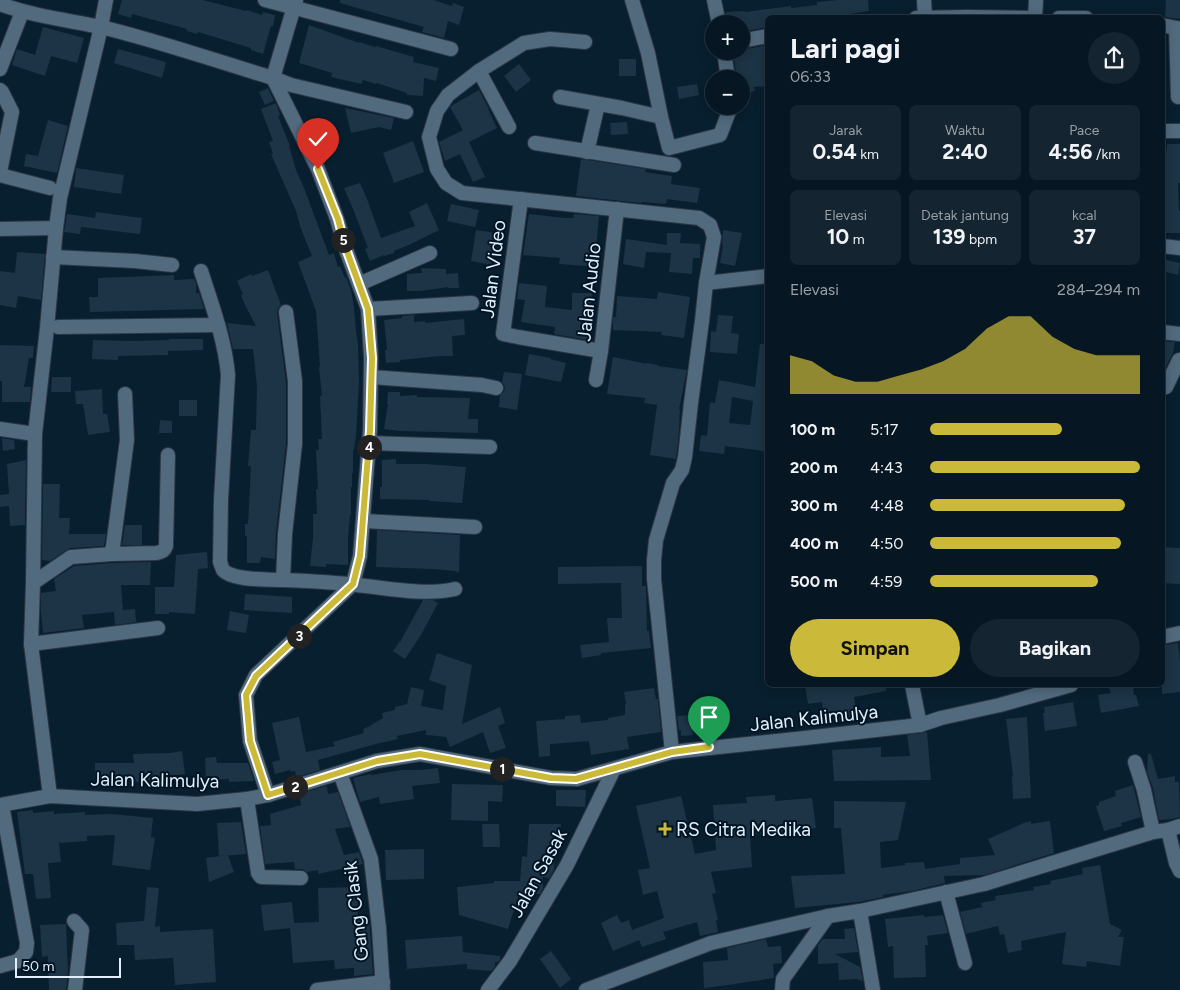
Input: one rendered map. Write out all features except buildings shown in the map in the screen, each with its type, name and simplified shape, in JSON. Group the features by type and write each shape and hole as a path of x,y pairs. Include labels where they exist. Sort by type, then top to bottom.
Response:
{"street":[{"path":"50,796 31,644 35,434 60,198 106,0"},
{"path":"265,0 295,4 451,50"},
{"path":"632,0 648,53 669,148 720,135 728,115"},
{"path":"714,0 717,15"},
{"path":"924,0 925,15"},
{"path":"1030,15 1036,0"},
{"path":"0,4 22,12 101,27 273,78 290,85 406,112"},
{"path":"268,795 250,741 246,695 256,676 353,584 360,556 364,521 372,358 368,309 345,246 338,219 318,169 273,78 295,4"},
{"path":"0,70 22,12"},
{"path":"1173,27 1178,97"},
{"path":"750,39 765,37"},
{"path":"585,42 550,39 524,43 479,71 448,95 437,111 429,137 437,169 446,183 462,193 699,218 710,225 714,237 706,283 685,457 682,470 673,483 665,507 656,540 654,560 654,579 672,752"},
{"path":"479,71 509,128"},
{"path":"0,90 12,112 0,173 50,188"},
{"path":"560,97 661,117"},
{"path":"587,152 598,104"},
{"path":"1165,131 1180,131"},
{"path":"535,143 674,164"},
{"name":"Jalan Video","path":"521,199 503,334 518,338 601,350"},
{"name":"Jalan Audio","path":"596,380 617,209"},
{"path":"0,229 56,228"},
{"path":"1165,246 1180,248"},
{"path":"360,284 430,253"},
{"path":"53,257 172,265"},
{"path":"201,271 218,325 228,366 221,500 220,562 223,570 239,578 353,584 424,592 444,592 455,589"},
{"path":"706,283 765,276"},
{"path":"368,309 472,303"},
{"path":"283,580 285,534 294,444 295,381 286,312"},
{"path":"58,327 218,325"},
{"path":"1165,332 1180,334"},
{"path":"1165,388 1180,356"},
{"path":"371,377 482,385 496,388"},
{"path":"112,554 127,440 125,394"},
{"path":"0,429 35,434"},
{"path":"369,443 490,447"},
{"path":"33,583 71,557 156,553 164,550 166,546 168,455"},
{"path":"364,521 475,527"},
{"path":"31,644 158,628"},
{"path":"1165,636 1180,633"},
{"path":"912,687 920,725"},
{"name":"Jalan Kalimulya","path":"1,805 50,796 196,804 247,799 268,795 377,761 420,754 551,778 576,779 672,752 920,725 1064,687"},
{"path":"1135,762 1144,790 1153,832"},
{"name":"Jalan Sasak","path":"488,990 510,961 567,865 614,769"},
{"name":"Gang Clasik","path":"340,773 371,859 383,986"},
{"path":"247,799 258,873 261,877 301,878"},
{"path":"0,966 18,961 26,952 27,943 1,805"},
{"path":"591,989 711,943 828,916 860,911 984,884 1153,832 1174,828 1176,863 1180,870"},
{"path":"946,892 964,962"},
{"path":"860,911 873,990"},
{"path":"782,990 782,979 828,916"},
{"path":"74,921 82,930 75,990"},
{"path":"317,990 383,986"}],"place":[{"name":"RS Citra Medika","path":"665,829"}],"route":[{"path":"318,169 338,219 345,246 368,309 372,358 370,430 364,521 360,556 353,584 256,676 246,695 250,741 268,795 377,761 420,754 551,778 576,779 672,752 709,747"}]}
